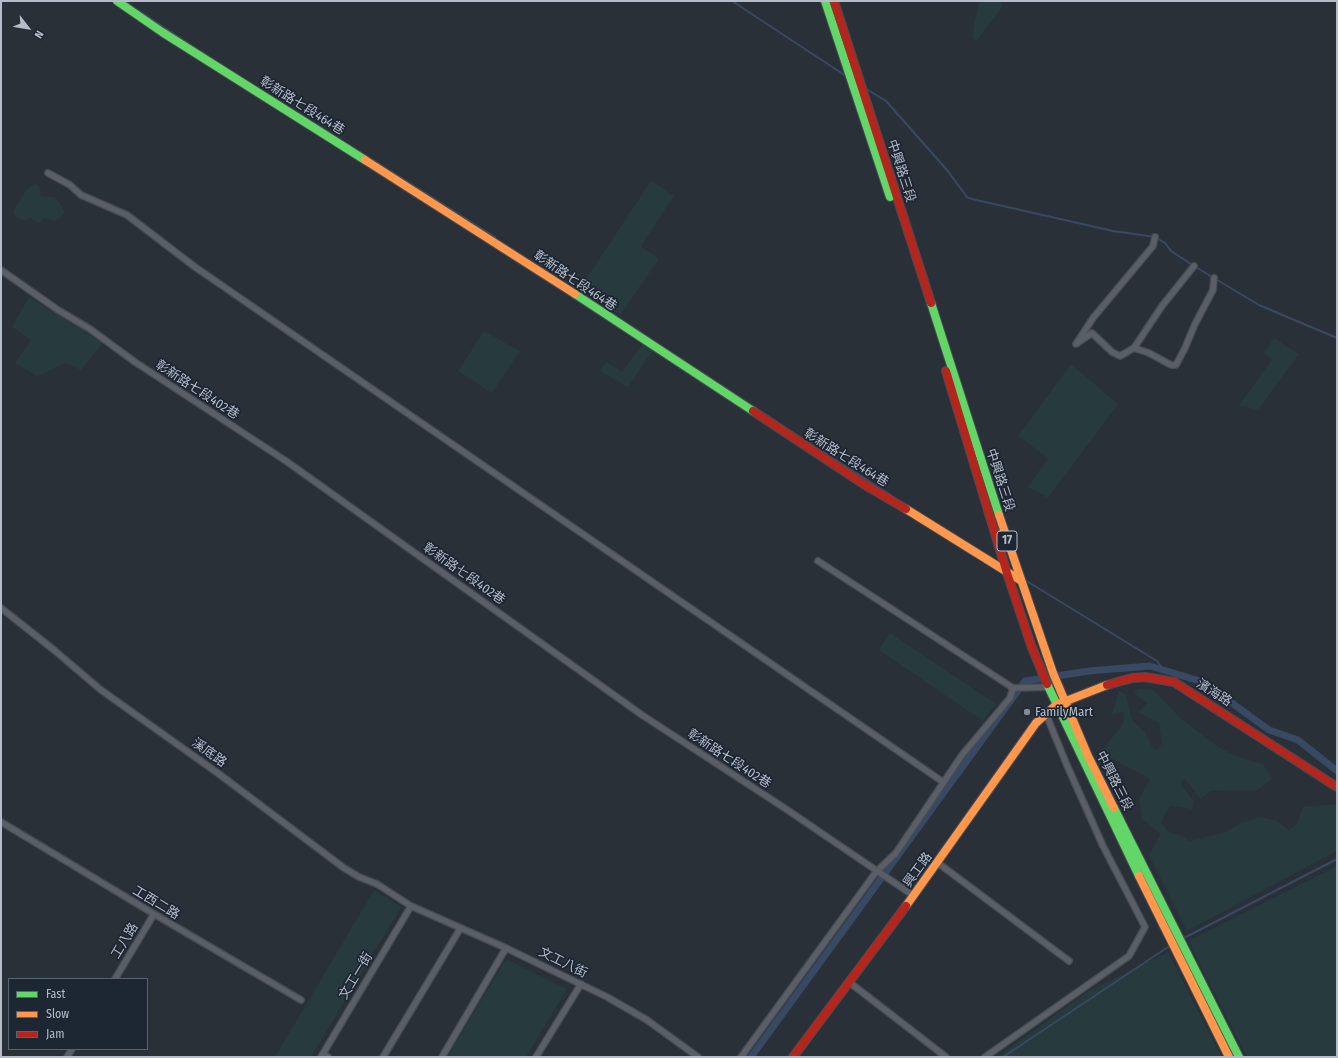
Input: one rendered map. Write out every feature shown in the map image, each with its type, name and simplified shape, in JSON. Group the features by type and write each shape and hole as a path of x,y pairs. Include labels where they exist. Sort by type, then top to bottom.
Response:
{"main road":[{"name":"彰新路七段464巷","path":"117,1 162,32 498,244 865,485 910,511 1020,580"},
{"name":"中興路三段","path":"825,1 913,265 1007,573 1044,688 1056,705 1229,1057"},
{"name":"中興路三段","path":"834,1 1020,580 1064,701 1088,756 1239,1057"},
{"name":"濱海路","path":"1064,701 1114,682 1132,678 1146,677 1174,682 1337,787"},
{"name":"興工路","path":"794,1057 938,863 1036,722 1056,705 1064,701"}],"street":[{"path":"48,173 70,185 81,195 127,216 202,272 943,782"},
{"path":"1156,237 1153,246 1093,318 1076,344 1092,333 1112,352 1120,356 1134,348 1162,306 1194,266"},
{"name":"彰新路七段402巷","path":"1,270 58,310 90,329 135,362 286,461 642,715 786,808 876,872 914,896"},
{"path":"1134,348 1149,353 1171,366 1176,364 1186,348 1194,324 1213,290 1214,278"},
{"path":"818,561 1016,688 1044,688 1058,685"},
{"name":"溪底路","path":"1,608 101,690 219,774 306,841 359,877 377,884 411,906"},
{"path":"741,1057 876,872 896,853 962,755 1010,698 1016,688"},
{"path":"985,1057 1128,956 1145,927 1100,839 1046,714"},
{"name":"工西二路","path":"1,822 301,1000"},
{"path":"938,863 1069,961"},
{"name":"文工八街","path":"411,906 460,929 506,948 581,984 647,1020 698,1057"},
{"name":"文工一街","path":"324,1056 411,906"},
{"name":"工八路","path":"116,978 154,914"},
{"path":"382,1057 460,929"},
{"path":"442,1057 506,948"},
{"path":"849,982 946,1056"},
{"path":"536,1057 581,984"}],"green space":[{"path":"979,1 1002,1 1001,9 976,41 972,37"},
{"path":"651,181 674,196 641,246 659,259 620,315 580,288"},
{"path":"35,183 39,186 41,196 54,197 59,202 65,212 59,219 54,221 45,218 39,223 31,218 24,220 15,217 13,212 26,190"},
{"path":"29,297 103,343 81,370 65,363 37,376 15,363 31,340 12,327"},
{"path":"484,331 520,351 492,393 458,371"},
{"path":"1274,338 1299,354 1258,410 1239,405 1272,360 1264,353"},
{"path":"643,344 653,350 628,387 600,371 606,362 622,372"},
{"path":"1071,364 1118,404 1048,498 1028,487 1048,458 1018,436"},
{"path":"890,633 996,704 983,721 879,650"},
{"path":"1138,689 1154,690 1180,718 1217,746 1235,756 1263,764 1272,779 1257,790 1211,791 1201,799 1184,778 1181,784 1194,802 1192,809 1170,806 1161,822 1167,831 1180,835 1190,841 1226,832 1241,823 1260,817 1277,821 1289,830 1296,825 1303,807 1337,804 1337,851 1187,931 1149,855 1161,834 1142,819 1139,799 1150,779 1100,752 1121,727 1124,720 1124,711 1112,715 1119,690 1126,695 1132,720 1145,732 1152,747 1156,750 1162,744 1159,723 1139,712 1147,703 1134,693"},
{"path":"1337,866 1337,1057 1247,1057 1188,941"},
{"path":"374,890 401,907 311,1057 275,1057"},
{"path":"1168,952 1222,1057 997,1057 1087,992"},
{"path":"506,959 567,989 526,1057 447,1057"}],"waterway":[{"path":"124,1 218,63"},
{"path":"732,1 846,76"},
{"path":"865,88 886,101 947,170 967,197 1113,231 1155,237 1165,243 1171,251 1259,305 1337,338"},
{"path":"298,113 495,237"},
{"path":"768,417 891,495"},
{"path":"1025,580 1157,661 1164,670"},
{"path":"751,1057 1025,681 1089,671 1150,666 1203,682 1269,730 1298,740 1337,771"},
{"path":"1182,939 1337,859"},
{"path":"1003,1057 1171,945"}],"traffic: fast":[{"path":"117,1 162,32 365,160"},
{"path":"825,1 890,197"},
{"path":"575,294 753,411"},
{"path":"931,303 999,515"},
{"path":"1047,684 1139,876"},
{"path":"1114,808 1239,1057"}],"traffic: slow":[{"path":"365,160 575,294"},
{"path":"906,509 1020,580"},
{"path":"999,515 1053,673 1088,756 1114,808"},
{"path":"906,906 1036,723 1056,705 1107,685"},
{"path":"1139,876 1229,1057"}],"traffic: jam":[{"path":"834,1 931,303"},
{"path":"946,371 1007,573 1031,645 1047,684"},
{"path":"753,411 865,485 906,509"},
{"path":"1107,685 1132,678 1145,677 1174,682 1337,787"},
{"path":"793,1057 906,906"}],"place":[{"name":"FamilyMart","path":"1027,712"}]}
